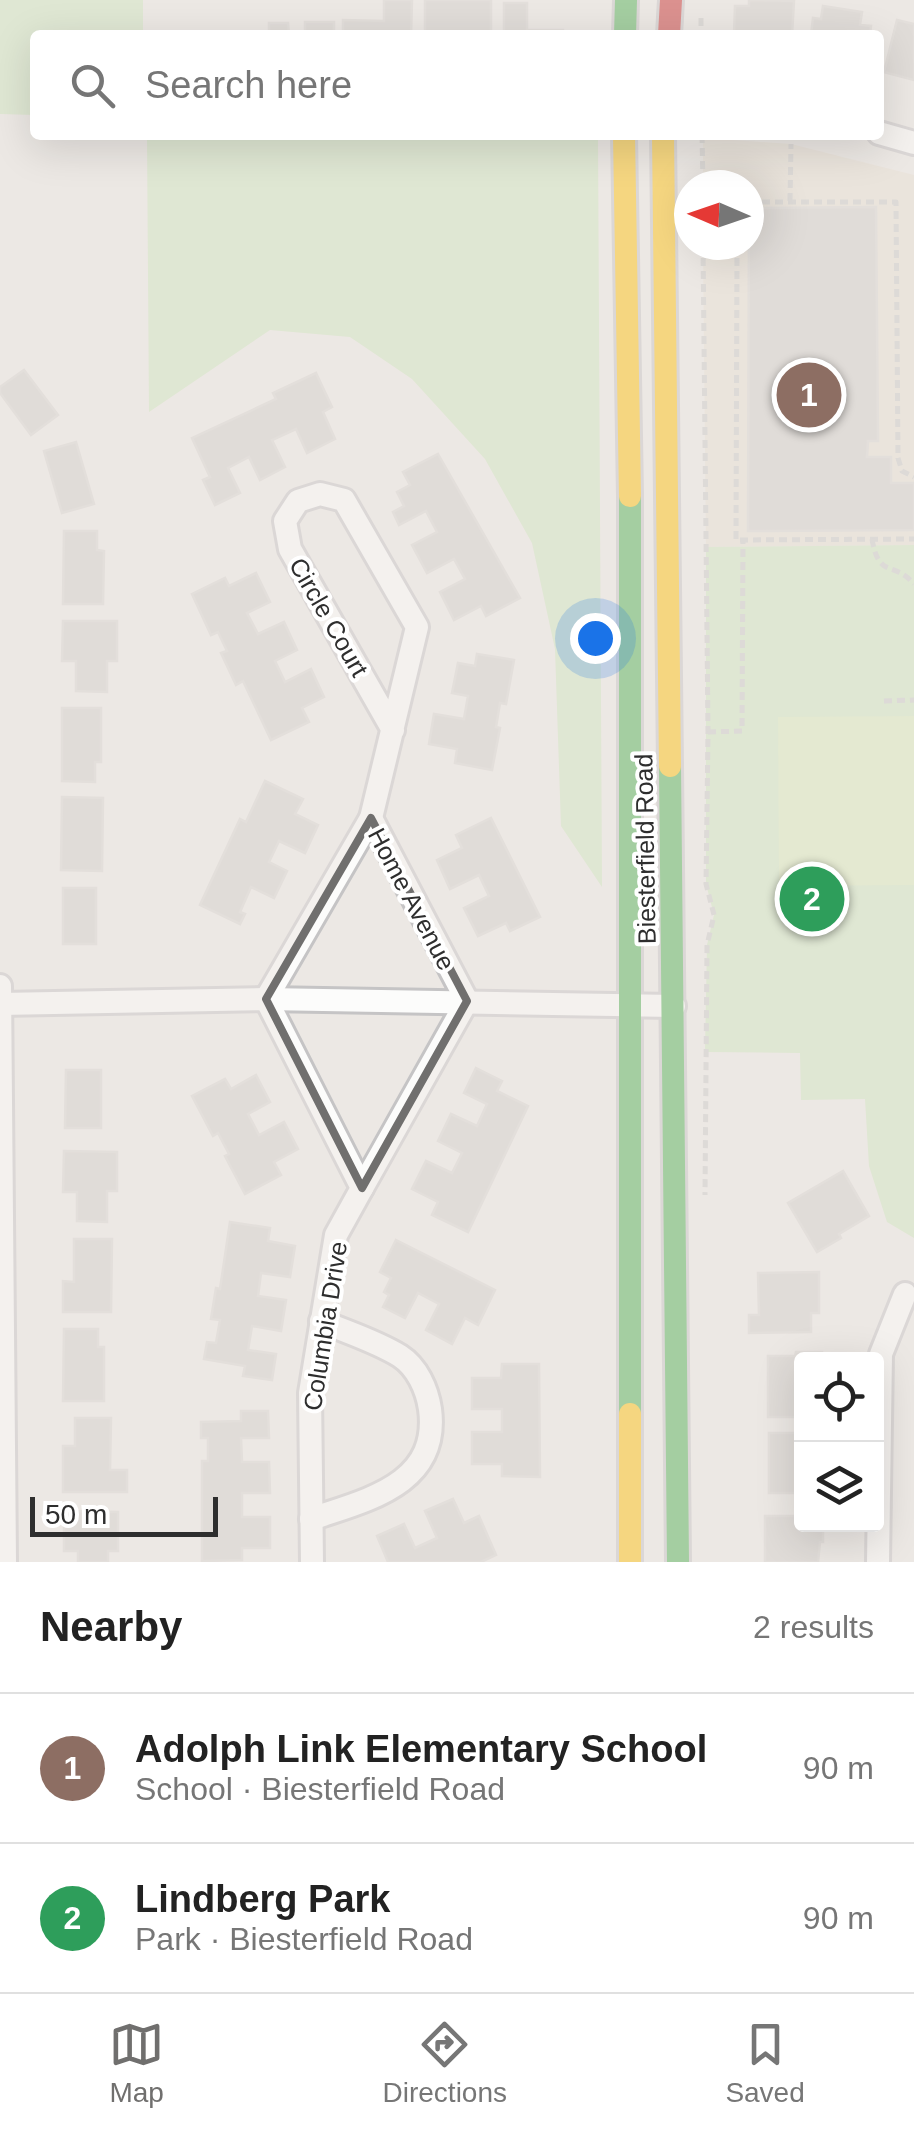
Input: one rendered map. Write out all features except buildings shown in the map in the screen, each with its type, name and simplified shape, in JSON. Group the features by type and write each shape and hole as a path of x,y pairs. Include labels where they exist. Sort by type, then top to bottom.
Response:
{"street":[{"path":"625,30 626,0"},
{"path":"669,30 671,0"},
{"path":"884,134 914,143"},
{"name":"Biesterfield Road","path":"624,140 631,552 630,1562"},
{"name":"Biesterfield Road","path":"664,140 678,1562"},
{"name":"Circle Court","path":"371,818 393,730 417,628 344,500 320,494 298,501 285,521 290,549 393,730"},
{"name":"Home Avenue","path":"371,818 466,1001"},
{"name":"Home Avenue","path":"266,999 371,818"},
{"path":"0,986 5,1562"},
{"path":"266,999 362,1188"},
{"name":"Home Avenue","path":"0,1004 266,999 674,1006"},
{"name":"Columbia Drive","path":"312,1562 310,1393 336,1235 466,1001"},
{"path":"878,1562 882,1354 905,1294"},
{"path":"311,1519 398,1485 420,1461 431,1430 428,1397 412,1368 400,1356 321,1320"}],"path":[{"path":"702,140 703,170"},
{"path":"790,202 791,144"},
{"path":"764,202 896,202 898,458 902,471 914,477"},
{"path":"703,260 706,884 714,915 707,960 705,1209"},
{"path":"737,260 736,540 914,539"},
{"path":"872,539 878,562 886,570 906,574 914,584"},
{"path":"708,732 742,731 742,540"},
{"path":"884,701 914,700"}],"highlighted area":[{"path":"371,818 467,1001 362,1188 266,999"}],"shaded area":[{"path":"703,140 791,144 914,175 914,545 706,547 703,260 764,260 764,170 703,170"}],"green space":[{"path":"0,0 143,0 143,30 30,30 30,115 0,114"},
{"path":"147,140 598,140 602,887 561,826 555,649 532,543 485,459 412,379 350,337 270,330 149,412"},
{"path":"914,545 914,1238 887,1222 869,1166 865,1099 801,1100 800,1053 705,1052 707,945 714,915 706,884 706,547"},
{"path":"914,716 914,885 779,886 778,717"}],"traffic: fast":[{"path":"625,30 626,0"},
{"path":"630,496 630,1414"},
{"path":"670,766 678,1562"}],"traffic: slow":[{"path":"624,140 630,496"},
{"path":"663,140 670,766"},
{"path":"630,1414 630,1562"}],"traffic: jam":[{"path":"669,30 671,0"}],"place":[{"name":"Adolph Link Elementary School","path":"809,395"},
{"name":"Lindberg Park","path":"812,899"}]}
